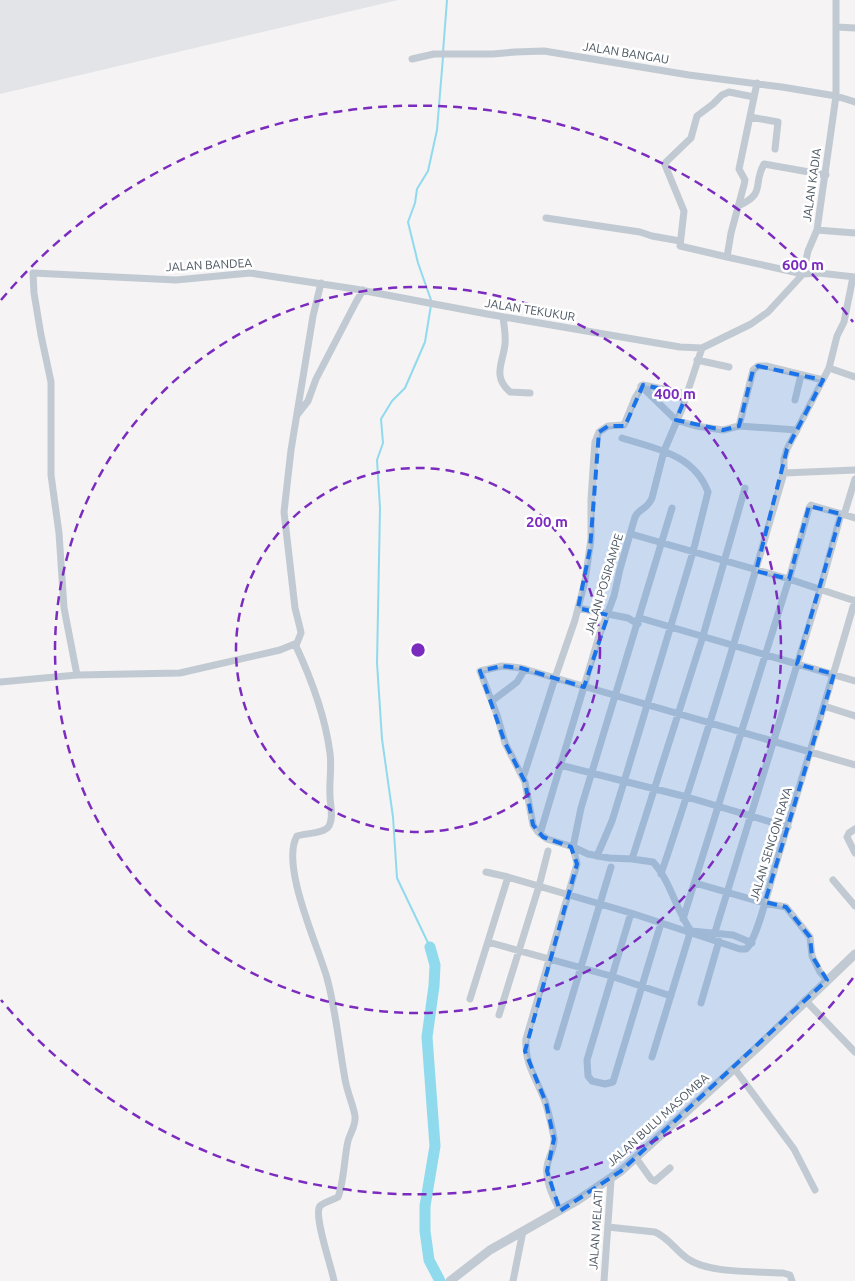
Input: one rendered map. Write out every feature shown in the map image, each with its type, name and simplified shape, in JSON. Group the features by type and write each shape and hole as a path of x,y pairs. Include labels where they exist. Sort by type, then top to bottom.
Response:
{"street":[{"path":"836,0 836,96"},
{"path":"836,27 855,28"},
{"name":"JALAN BANGAU","path":"412,59 434,54 493,54 544,51 689,75 757,83 836,96 855,102"},
{"path":"727,257 745,182 740,169 757,83"},
{"path":"661,874 734,646 784,473 786,449 829,368 844,322 854,277 819,273 803,274 680,246 684,211 665,164 691,138 697,116 722,95 729,92 754,96"},
{"name":"JALAN KADIA","path":"803,274 808,251 817,230 836,96"},
{"path":"750,116 778,122 775,149"},
{"path":"738,206 750,201 754,196 764,164 826,175"},
{"path":"546,218 640,232 680,241"},
{"path":"817,230 855,233"},
{"name":"JALAN BANDEA","path":"77,675 64,608 58,527 51,475 51,382 34,293 33,273 176,280 246,273 355,288"},
{"path":"702,348 752,324 768,312 803,274"},
{"path":"0,682 77,675 180,673 280,650 295,644 301,633 294,608 284,512 313,316 321,283"},
{"name":"JALAN TEKUKUR","path":"355,288 503,317 680,347 702,348"},
{"path":"297,416 308,401 316,379 363,290"},
{"path":"503,317 505,344 499,370 502,384 512,392 530,393"},
{"name":"JALAN POSIRAMPE","path":"540,834 602,627 608,615 637,513 646,508 652,498 664,451 687,394 702,348"},
{"path":"698,360 729,367"},
{"path":"739,426 751,376 756,367 766,366 824,380"},
{"path":"829,368 855,377"},
{"path":"795,400 802,375"},
{"path":"641,386 645,385 687,394"},
{"path":"641,386 676,420 696,426 723,430 739,426 797,430"},
{"path":"523,778 578,608 590,549 591,499 597,436 599,432 608,426 624,425 641,386"},
{"path":"598,856 612,821 624,782 693,552 708,492 699,474 681,459 664,451 622,438"},
{"path":"784,473 855,470"},
{"path":"715,932 855,479"},
{"path":"632,859 703,636 745,488"},
{"path":"683,919 696,883 789,579 809,506 855,518"},
{"path":"560,1210 552,1193 547,1171 554,1147 554,1139 546,1103 525,1051 526,1039 577,864 573,847 581,808 672,508"},
{"path":"630,534 789,579 855,601"},
{"name":"JALAN SENGON RAYA","path":"752,942 855,601"},
{"path":"578,608 670,627 855,681"},
{"path":"295,644 309,674 327,735 331,756 330,793 332,817 330,824 325,830 297,836 293,843 292,854 299,899 327,979 345,1083 355,1117 354,1127 348,1138 343,1164 341,1190 338,1197 320,1206 318,1211 320,1232 334,1281"},
{"path":"486,872 508,876 631,913 743,950 752,942 733,935 690,931 653,862 588,854 540,834 533,825 528,792 505,743 480,671 502,666 526,669 855,765"},
{"path":"492,701 517,682 526,669"},
{"path":"824,706 855,716"},
{"path":"560,765 687,797 788,827"},
{"path":"855,829 847,837 855,853"},
{"path":"499,1014 548,851"},
{"path":"557,1047 611,867"},
{"path":"470,998 508,876"},
{"path":"833,880 855,906"},
{"path":"696,883 726,893 786,907 810,937 812,956 820,972 827,980"},
{"path":"631,913 587,1060 588,1076 592,1081 605,1084 613,1082 661,923"},
{"path":"652,1057 690,933"},
{"path":"701,1003 719,941"},
{"path":"488,942 611,976 671,996"},
{"name":"JALAN BULU MASOMBA","path":"453,1279 490,1250 611,1180 855,954"},
{"path":"806,1000 855,1052"},
{"path":"734,1068 794,1149 816,1190"},
{"path":"636,1158 651,1179 655,1181 670,1168"},
{"name":"JALAN MELATI","path":"604,1281 611,1180"},
{"path":"608,1227 644,1230 662,1235 688,1259 703,1266 783,1272 790,1275 792,1281"},
{"path":"513,1281 523,1231"}],"highlighted area":[{"path":"758,366 823,380 787,449 756,571 789,579 809,506 841,514 797,664 834,674 765,902 786,907 810,937 812,956 827,980 621,1171 560,1211 547,1171 554,1139 546,1103 525,1051 577,864 571,847 543,837 533,825 525,782 505,743 480,671 502,666 521,668 584,687 608,615 578,608 590,549 599,432 608,426 625,426 643,385 687,394 676,420 723,430 739,426 753,370"}],"shaded area":[{"path":"0,0 398,0 0,94"}],"waterway":[{"path":"443,52 447,0"},
{"path":"431,300 418,263 408,222 415,203 417,189 428,171 437,130 443,57"},
{"path":"430,947 397,878 393,817 382,739 377,663 380,508 377,460 383,443 381,419 392,401 405,388 425,342 431,305"},
{"path":"430,947 435,965 427,1037 435,1146 425,1206 425,1231 429,1260 440,1281"}]}
